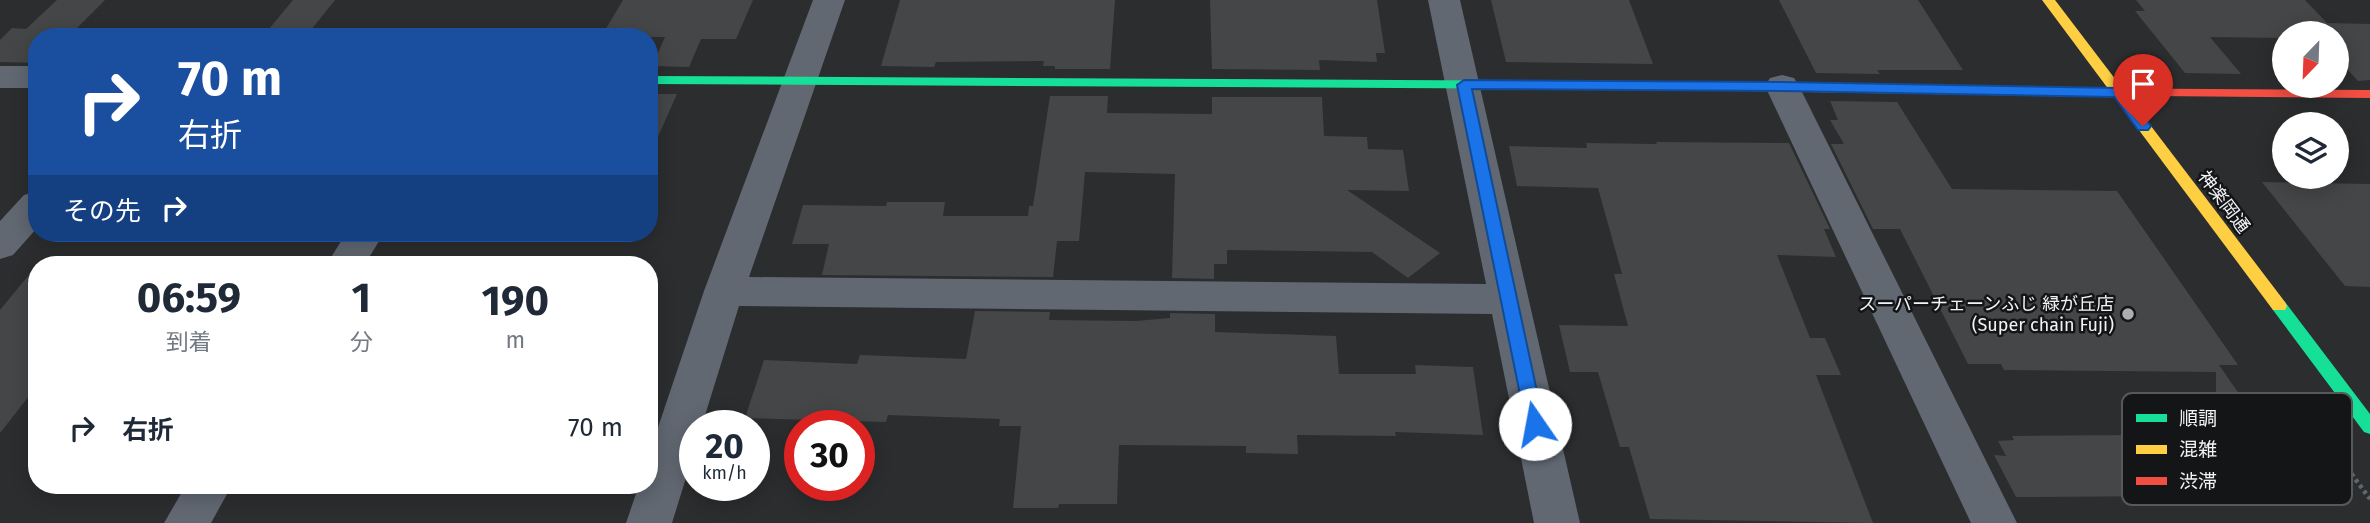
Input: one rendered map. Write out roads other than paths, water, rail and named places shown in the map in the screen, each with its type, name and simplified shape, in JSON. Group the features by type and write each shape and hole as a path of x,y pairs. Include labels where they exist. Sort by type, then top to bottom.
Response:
{"street":[{"path":"649,523 724,291 829,0"},
{"path":"1444,0 1557,523"},
{"name":"神楽岡通","path":"2048,0 2344,393"},
{"path":"0,77 28,78"},
{"path":"658,80 1782,86 2118,93 2370,94"},
{"path":"1782,86 1994,523"},
{"path":"0,245 28,214"},
{"path":"724,291 1508,299"},
{"name":"神楽岡通","path":"2352,403 2370,427"},
{"path":"187,523 205,494"}],"place":[{"name":"スーパーチェーンふじ 緑が丘店 (Super chain Fuji)","path":"2128,314"}]}
